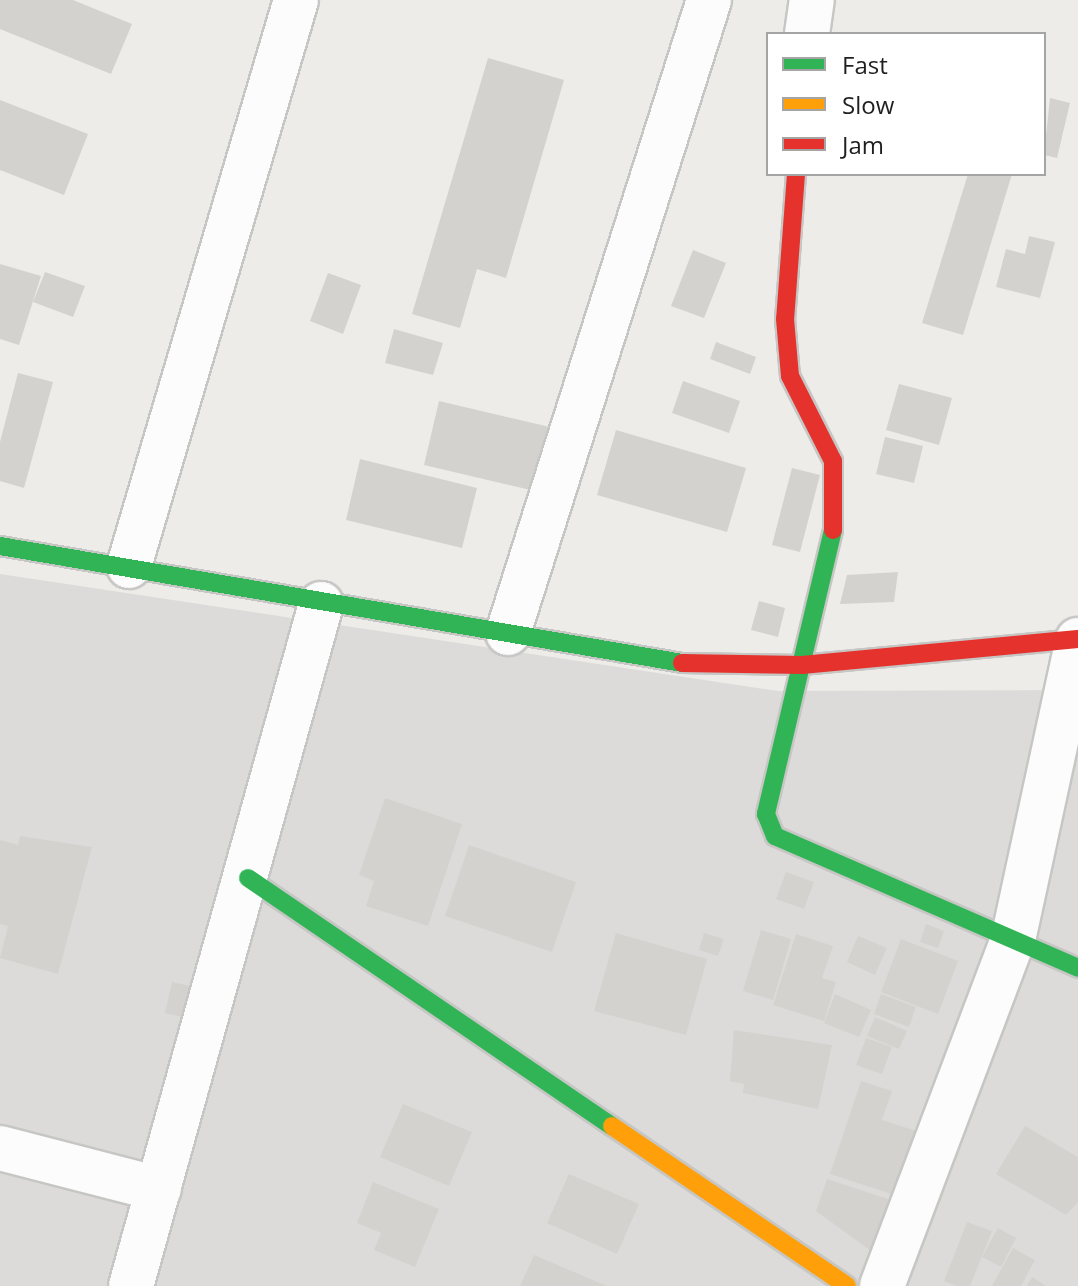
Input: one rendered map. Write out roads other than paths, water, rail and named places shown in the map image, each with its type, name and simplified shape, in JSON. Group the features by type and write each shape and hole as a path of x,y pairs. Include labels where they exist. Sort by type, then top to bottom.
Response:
{"street":[{"path":"129,566 296,0"},
{"path":"508,633 709,0"},
{"path":"807,32 812,0"},
{"path":"796,176 785,319 790,376 833,461 836,516 766,814 775,836 1078,968"},
{"path":"0,546 129,566 321,604 694,665 802,665 1078,639 1013,940 882,1286"},
{"path":"131,1286 248,878 321,604"},
{"path":"248,878 847,1286"},
{"path":"0,1148 159,1189"}]}
